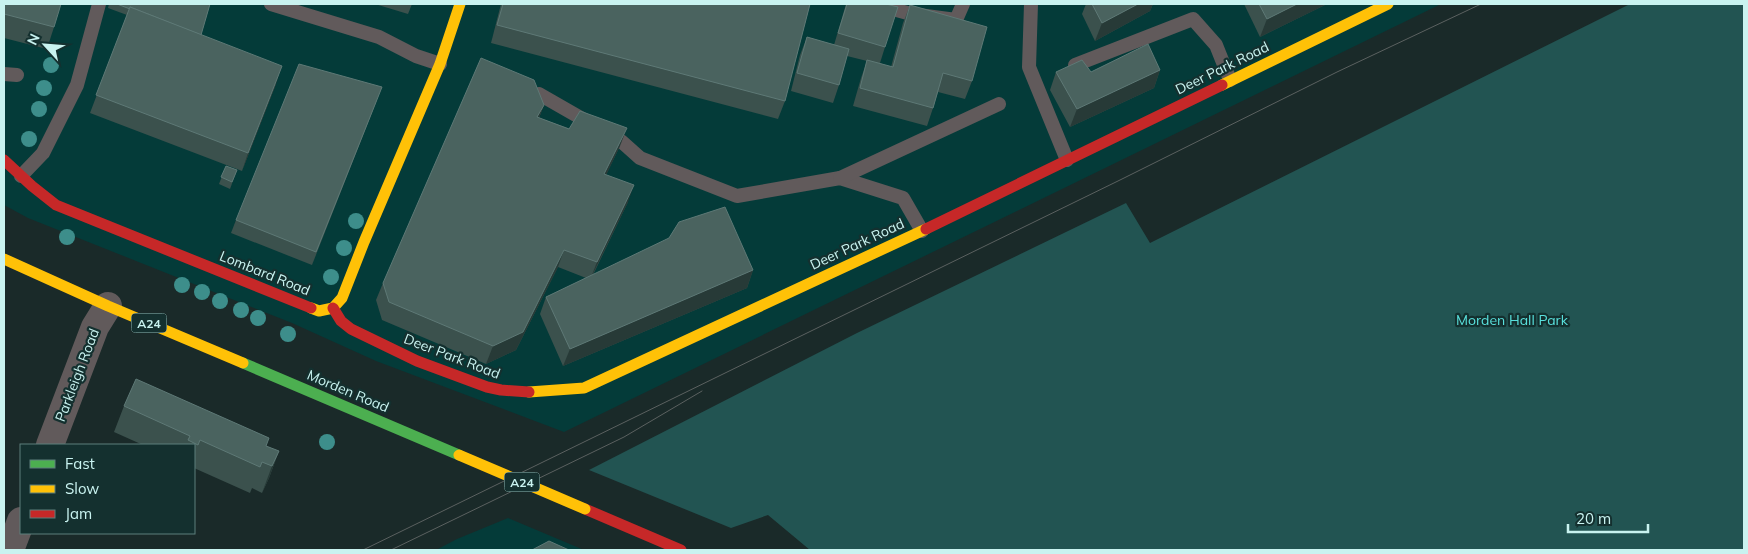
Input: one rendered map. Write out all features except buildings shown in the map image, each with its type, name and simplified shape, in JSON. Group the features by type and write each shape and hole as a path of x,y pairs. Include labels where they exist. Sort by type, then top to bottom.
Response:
{"main road":[{"path":"333,308 342,298 440,64 460,4"},
{"name":"Deer Park Road","path":"333,308 341,321 371,340 451,374 499,390 541,392 584,388 922,231 1388,4"},
{"name":"Lombard Road","path":"4,160 20,176 56,205 319,311 333,308"},
{"name":"Morden Road","path":"4,259 108,306 681,550"}],"street":[{"name":"Parkleigh Road","path":"50,444 95,327 108,306"},
{"path":"10,550 20,524"}],"lane":[{"path":"20,176 43,153 77,85 99,4"},
{"path":"271,4 379,37 416,56 440,64"},
{"path":"875,4 911,14 956,20 963,4"},
{"path":"1031,4 1029,67 1067,160"},
{"path":"1075,65 1193,19 1216,44 1230,80"},
{"path":"539,94 620,141 640,158 737,196 840,178 1000,104"},
{"path":"840,178 902,198 922,231"}],"shaded area":[{"path":"4,4 1441,4 564,432 376,361 292,323 28,218 4,205"},
{"path":"508,518 584,550 436,550 457,539"}],"green space":[{"name":"Morden Hall Park","path":"1630,4 1744,4 1744,550 810,550 768,515 731,528 589,470 857,333 1126,203 1150,243"}],"tram line":[{"path":"363,550 1337,72 1481,4"},
{"path":"391,550 624,437 702,391"}],"traffic: fast":[{"path":"243,363 459,455"}],"traffic: slow":[{"path":"311,308 319,311 333,308 342,298 440,64 460,4"},
{"path":"1222,85 1388,4"},
{"path":"529,392 584,388 926,229"},
{"path":"4,259 108,306 243,363"},
{"path":"459,455 585,509"}],"traffic: jam":[{"path":"926,229 1222,85"},
{"path":"4,160 56,205 311,308"},
{"path":"333,308 341,321 351,329 417,361 487,387 529,392"},
{"path":"585,509 681,550"}]}
